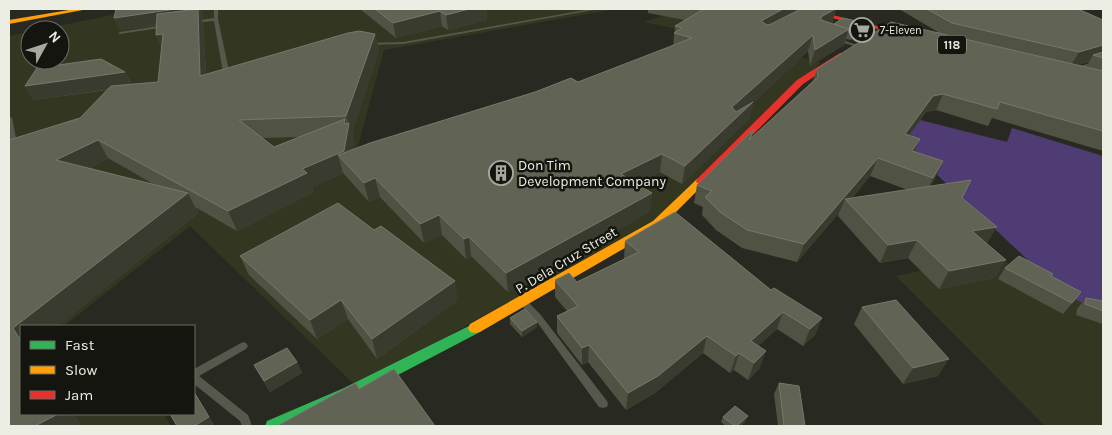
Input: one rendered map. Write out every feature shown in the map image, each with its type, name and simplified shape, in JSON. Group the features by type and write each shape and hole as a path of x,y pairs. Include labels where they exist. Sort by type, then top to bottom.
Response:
{"street":[{"path":"9,14 34,9"},
{"path":"9,22 85,9"},
{"name":"118","path":"801,9 841,21 922,38"},
{"name":"P. Dela Cruz Street","path":"273,426 349,393 524,302 657,224 800,82 883,29"},
{"path":"1067,71 1087,78"}],"lane":[{"path":"216,9 216,19 226,72 234,76"},
{"path":"361,44 409,42 597,9"},
{"path":"187,23 216,19"},
{"path":"120,33 168,26"},
{"path":"831,38 865,42"},
{"path":"1067,71 1103,61"},
{"path":"9,118 16,152"},
{"path":"524,302 537,316 603,404"},
{"path":"195,375 243,346"},
{"path":"195,377 244,418 247,426"}],"shaded area":[{"path":"142,9 616,9 384,50 352,168 538,108 701,34 644,22 684,9 737,36 821,63 656,219 357,387 190,226 65,325 20,325 20,415 165,415 171,426 9,426 9,36 20,34 20,70 70,70 70,24"},
{"path":"916,119 1007,142 1012,128 1103,156 1103,314 1062,292 899,139"},
{"path":"995,256 1103,314 1103,426 1045,426 896,276"}],"building":[{"path":"116,9 176,9 114,18"},
{"path":"198,9 200,76 348,33 359,31 375,34 346,116 239,120 274,147 345,119 344,124 349,123 344,151 302,169 307,173 228,211 98,140 56,160 188,193 13,328 20,339 20,415 56,415 35,426 9,426 9,140 80,118 111,86 158,82 163,34 156,35 157,14"},
{"path":"375,9 469,9 446,15 440,11 393,23"},
{"name":"Don Tim Development Company","path":"704,9 783,9 761,21 767,25 801,9 835,9 821,17 821,20 849,29 815,50 813,35 732,107 736,112 753,102 685,166 662,154 621,174 652,193 506,273 469,237 464,239 439,215 420,224 375,178 364,183 338,155 370,143 535,92 571,78 578,82 692,38 674,33 682,28 675,26"},
{"path":"927,9 1078,9 1103,20 1103,45 1079,52 952,23"},
{"path":"843,18 869,24 853,33 848,32 849,29 834,24"},
{"path":"891,22 1103,71 1103,131 1000,102 997,109 943,94 933,96 905,134 920,139 912,151 943,161 933,178 878,158 804,244 747,230 720,212 705,197 712,191 697,185 754,129 749,140 818,77 817,69"},
{"path":"1103,52 1103,58 1093,55"},
{"path":"101,59 125,72 25,86 36,70 70,70 70,63"},
{"path":"971,180 962,198 997,227 972,231 1006,260 949,271 917,240 888,245 845,199"},
{"path":"338,203 374,230 381,226 455,281 372,339 341,300 310,320 240,256"},
{"path":"675,212 771,290 774,288 822,318 810,329 783,312 751,341 766,351 754,363 739,353 736,356 707,336 658,376 628,393 589,345 582,348 557,316 578,306 555,280 569,273 577,282 639,252 625,241"},
{"path":"1019,256 1053,274 1051,276 1081,292 1072,303 1005,268"},
{"path":"1086,298 1103,301 1103,311 1085,304"},
{"path":"896,300 949,359 913,368 862,307"},
{"path":"525,309 537,322 522,331 510,318"},
{"path":"287,348 297,362 264,381 254,365"},
{"path":"394,369 435,426 277,426 356,383 359,389"},
{"path":"779,383 799,386 805,426 784,426"},
{"path":"195,394 209,417 194,426 177,426 171,415 195,415"},
{"path":"735,406 748,416 737,426 723,417"}],"traffic: fast":[{"path":"273,426 349,393 475,328"}],"traffic: slow":[{"path":"9,22 85,9"},
{"path":"475,328 657,224 701,181"}],"traffic: jam":[{"path":"801,9 914,36"},
{"path":"701,181 800,82 843,55"}],"place":[{"name":"7-Eleven","path":"862,30"},
{"name":"Don Tim Development Company","path":"501,173"}]}
